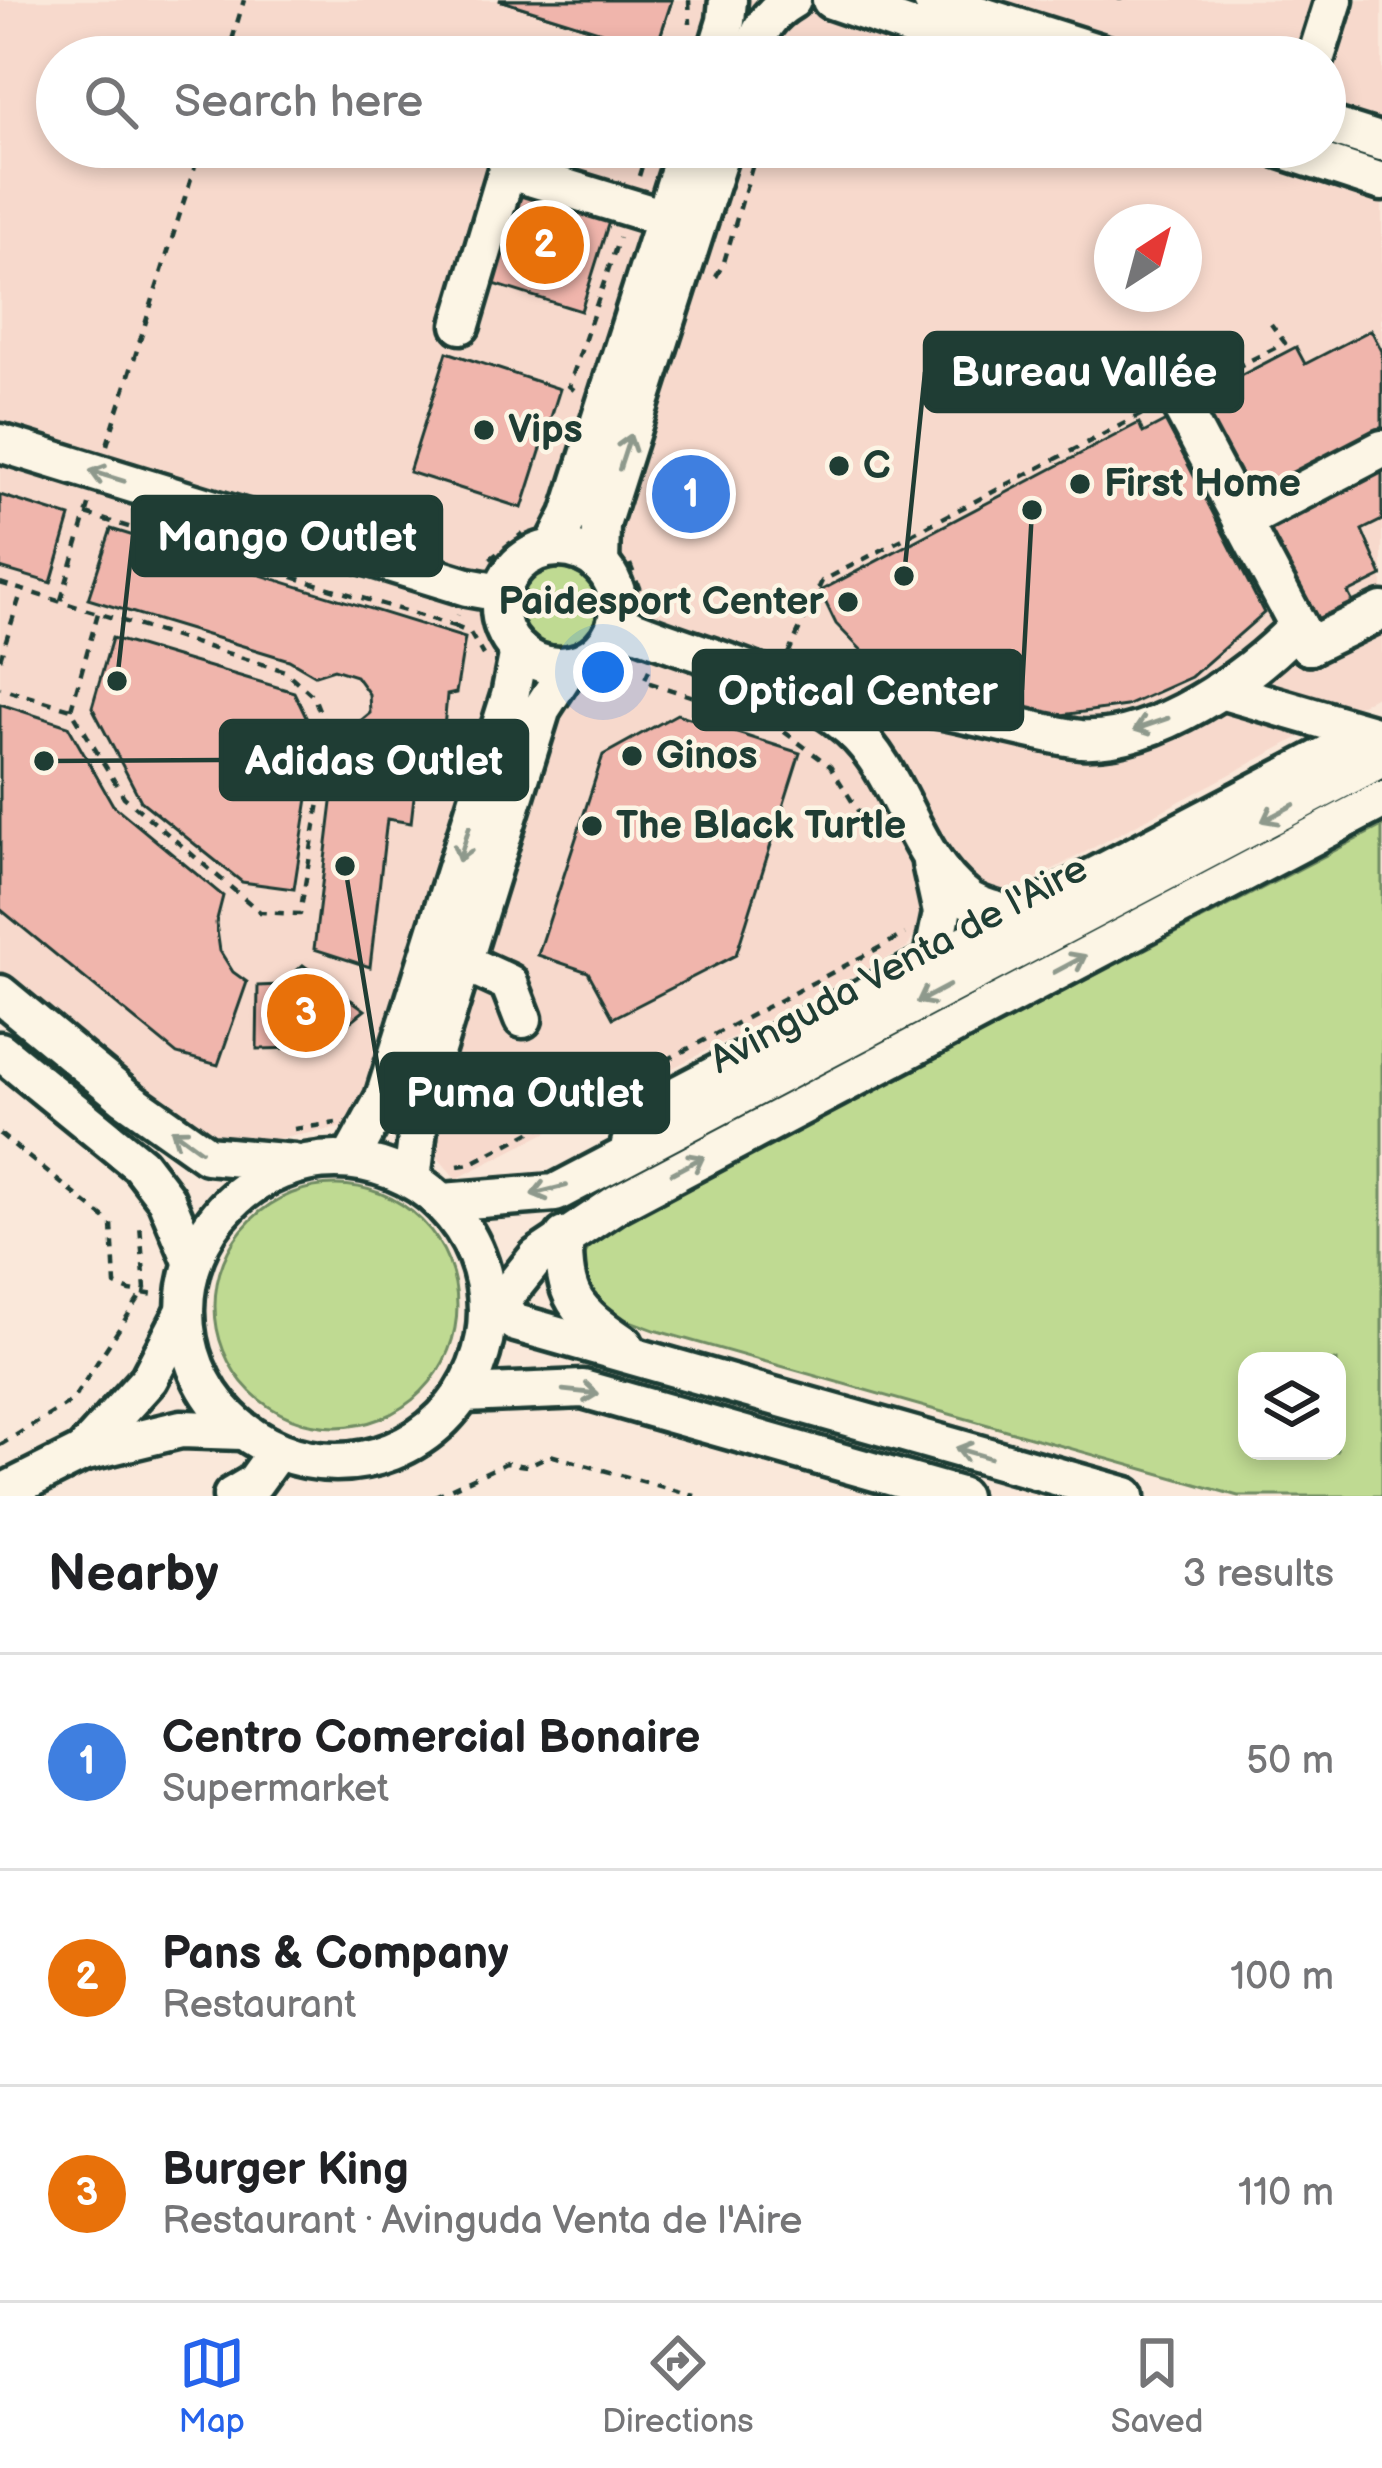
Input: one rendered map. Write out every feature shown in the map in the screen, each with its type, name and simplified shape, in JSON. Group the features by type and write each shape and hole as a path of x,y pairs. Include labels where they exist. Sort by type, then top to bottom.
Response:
{"street":[{"path":"721,36 730,0 759,11 783,4"},
{"path":"831,0 936,36"},
{"path":"932,0 1046,36"},
{"path":"989,0 1040,34"},
{"path":"1323,36 1334,0"},
{"path":"757,36 783,4"},
{"path":"1346,131 1382,142"},
{"path":"484,590 535,553 543,538 570,515 680,168"},
{"path":"412,1180 422,1095 542,708 580,676 616,622 613,562 601,525 715,168"},
{"path":"1339,168 1382,182"},
{"path":"461,325 507,170 664,218"},
{"path":"1172,388 1309,646"},
{"path":"0,442 484,590 500,614 510,696 384,1098 350,1160"},
{"path":"1242,522 1382,449"},
{"path":"543,538 613,562"},
{"path":"1309,646 1382,611"},
{"path":"616,622 758,671 800,691 854,732 887,776 931,859 968,900 1017,917"},
{"path":"854,732 881,706 907,701 1082,739 1124,734 1165,720 1220,690 1298,626 1309,646"},
{"path":"502,656 580,676"},
{"path":"1220,690 1381,744"},
{"path":"612,1163 673,1097 1348,744 1381,744"},
{"name":"Avinguda Venta de l'Aire","path":"446,1185 555,1193 1381,744"},
{"name":"Avinguda Venta de l'Aire","path":"491,1310 538,1257 617,1202 1382,800"},
{"path":"931,859 942,914 932,962"},
{"path":"463,962 509,983 523,1019"},
{"path":"0,994 125,1096 207,1155 288,1148 382,1166 412,1180 446,1185 482,1266 491,1310 482,1357 464,1394 429,1432 382,1457 328,1463 277,1451 242,1431 211,1398 191,1358 184,1306 191,1261 208,1228 232,1199 263,1177 288,1148"},
{"path":"0,1052 140,1165 166,1199 191,1261"},
{"path":"564,1236 563,1272 582,1316 652,1363"},
{"path":"82,1453 149,1379 184,1306"},
{"path":"491,1310 517,1323 652,1363 1126,1496"},
{"path":"464,1394 583,1389 959,1496"},
{"path":"0,1494 82,1453 181,1430 242,1431"},
{"path":"232,1496 254,1483 277,1451"}],"path":[{"path":"233,36 244,0"},
{"path":"60,602 194,168"},
{"path":"583,396 569,386 641,168"},
{"path":"714,281 752,168"},
{"path":"786,659 822,581 1172,388 1285,343 1271,324"},
{"path":"86,514 454,626 502,656"},
{"path":"454,626 484,590 474,564 543,538"},
{"path":"580,676 644,657 667,620 647,612 637,572 613,562"},
{"path":"0,583 285,670 314,697 330,738 300,914 260,912 124,797 71,709 0,688"},
{"path":"0,659 22,590"},
{"path":"71,709 98,613"},
{"path":"655,639 644,682 771,722 830,766 872,832 891,827"},
{"path":"446,1185 470,1164 909,932"},
{"path":"288,1148 339,1123"},
{"path":"0,1133 112,1224 115,1285 184,1306"},
{"path":"0,1445 72,1401 142,1293 140,1219 166,1199"},
{"path":"435,1496 506,1463 527,1466 550,1455 695,1496"}],"shaded area":[{"path":"0,0 1382,0 1382,693 1001,897 932,906 907,948 456,1179 422,1139 350,1126 254,1143 193,1129 0,971"}],"green space":[{"path":"559,569 586,580 597,607 586,634 559,645 532,634 521,607 532,580"},
{"path":"1382,826 1382,1496 1238,1496 654,1330 597,1309 582,1276 586,1251 603,1231"},
{"path":"336,1185 382,1194 421,1221 448,1260 457,1306 448,1352 421,1391 382,1418 336,1427 290,1418 251,1391 224,1352 215,1306 224,1260 251,1221 290,1194"}],"building":[{"path":"499,0 672,0 660,36 614,36"},
{"path":"499,0 672,0 660,36 614,36"},
{"path":"509,179 612,212 581,311 478,279"},
{"path":"1371,330 1382,351 1382,444 1354,458 1347,445 1244,499 1192,401 1296,347 1305,364"},
{"name":"Vips","path":"447,352 560,389 522,508 409,472"},
{"path":"1166,421 1264,613 1191,677 1126,706 1033,719 918,688 875,664 836,624 820,591 1139,423 1143,433"},
{"path":"1382,462 1382,520 1362,530 1382,576 1348,593 1360,616 1319,636 1262,523"},
{"path":"0,495 70,517 51,583 0,568"},
{"path":"111,529 465,638 456,693 447,695 443,739 416,779 411,823 387,819 370,967 314,949 340,738 370,713 369,694 356,676 334,669 315,675 289,660 88,599"},
{"path":"112,638 294,692 317,740 294,889 242,882 141,801 92,707"},
{"path":"0,704 68,726 113,805 223,896 216,923 220,951 233,972 247,982 218,1065 177,1054 0,909"},
{"path":"677,714 800,753 736,955 613,1018 588,972 538,955 603,755"},
{"path":"303,965 365,1010 329,1039 303,1048 257,1049 258,986 281,985"}],"place":[{"name":"Pans & Company","path":"545,245"},
{"name":"Vips","path":"484,430"},
{"name":"C","path":"839,466"},
{"name":"First Home","path":"1080,484"},
{"name":"Centro Comercial Bonaire","path":"691,494"},
{"name":"Optical Center","path":"1032,510"},
{"name":"Bureau Vallée","path":"904,576"},
{"name":"Paidesport Center","path":"848,602"},
{"name":"Mango Outlet","path":"117,681"},
{"name":"Ginos","path":"632,756"},
{"name":"Adidas Outlet","path":"44,761"},
{"name":"The Black Turtle","path":"592,826"},
{"name":"Puma Outlet","path":"345,866"},
{"name":"Burger King","path":"306,1013"}]}
